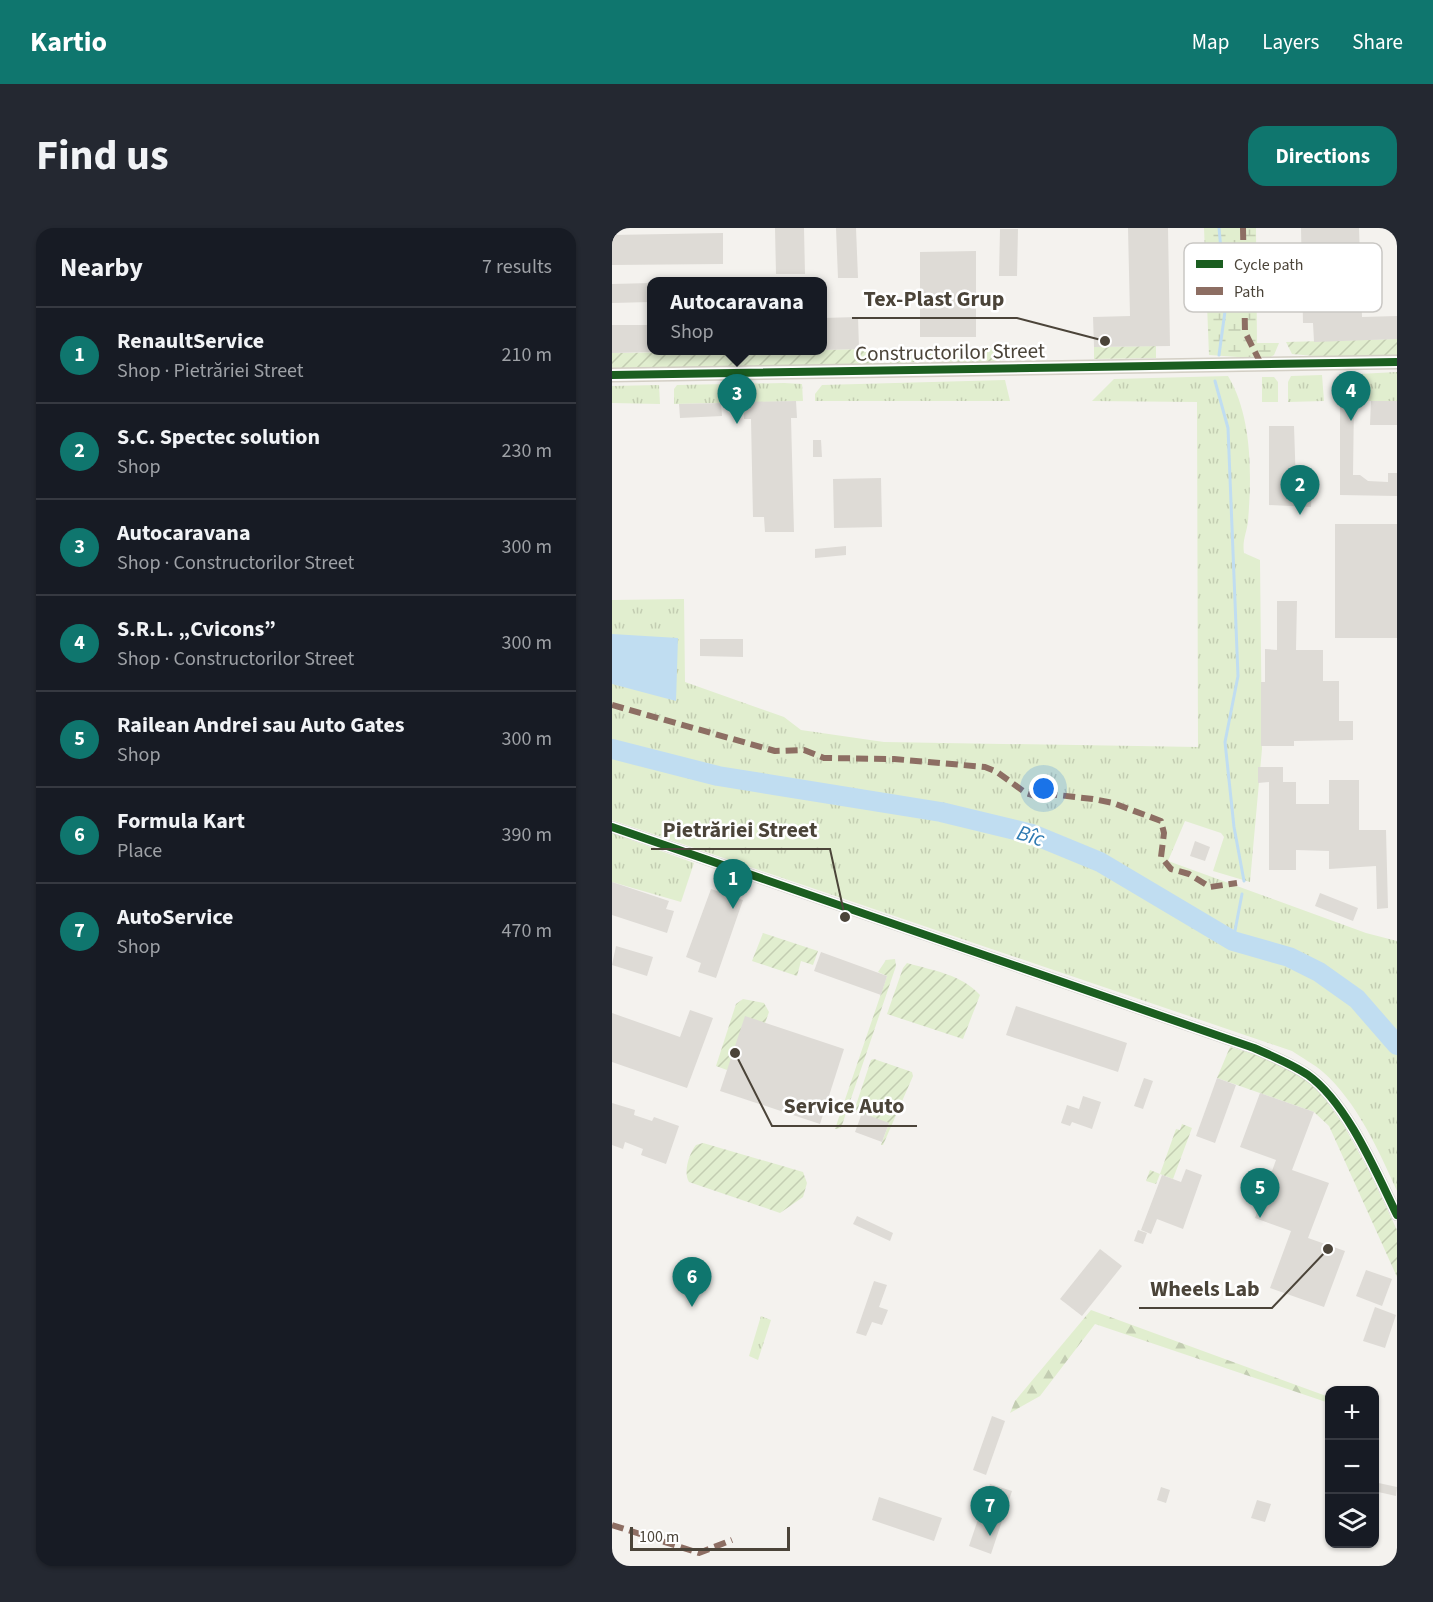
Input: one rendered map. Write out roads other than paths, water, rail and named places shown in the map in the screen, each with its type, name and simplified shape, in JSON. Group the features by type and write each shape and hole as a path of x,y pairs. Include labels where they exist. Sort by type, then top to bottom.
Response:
{"street":[{"name":"Constructorilor Street","path":"612,375 1397,362"},
{"path":"612,827 1254,1048 1275,1058 1308,1076 1327,1094 1363,1144 1397,1215"}],"water":[{"path":"612,634 678,638 676,701 612,684"}],"waterway":[{"path":"1219,228 1220,243"},
{"path":"1219,355 1225,312"},
{"path":"1215,381 1228,428 1238,676 1225,742 1234,827 1244,881"},
{"name":"Bîc","path":"612,749 718,776 941,812 1032,834 1100,862 1233,941 1289,957 1319,972 1357,999 1397,1045"},
{"path":"1233,941 1242,894"}],"place":[{"name":"Tex-Plast Grup","path":"1105,341"},
{"name":"S.R.L. „Cvicons”","path":"1351,421"},
{"name":"Autocaravana","path":"737,424"},
{"name":"S.C. Spectec solution","path":"1300,515"},
{"name":"RenaultService","path":"733,909"},
{"name":"Pietrăriei Street","path":"845,917"},
{"name":"Service Auto","path":"735,1053"},
{"name":"Railean Andrei sau Auto Gates","path":"1260,1218"},
{"name":"Wheels Lab","path":"1328,1249"},
{"name":"Formula Kart","path":"692,1307"},
{"name":"AutoService","path":"990,1536"}]}
